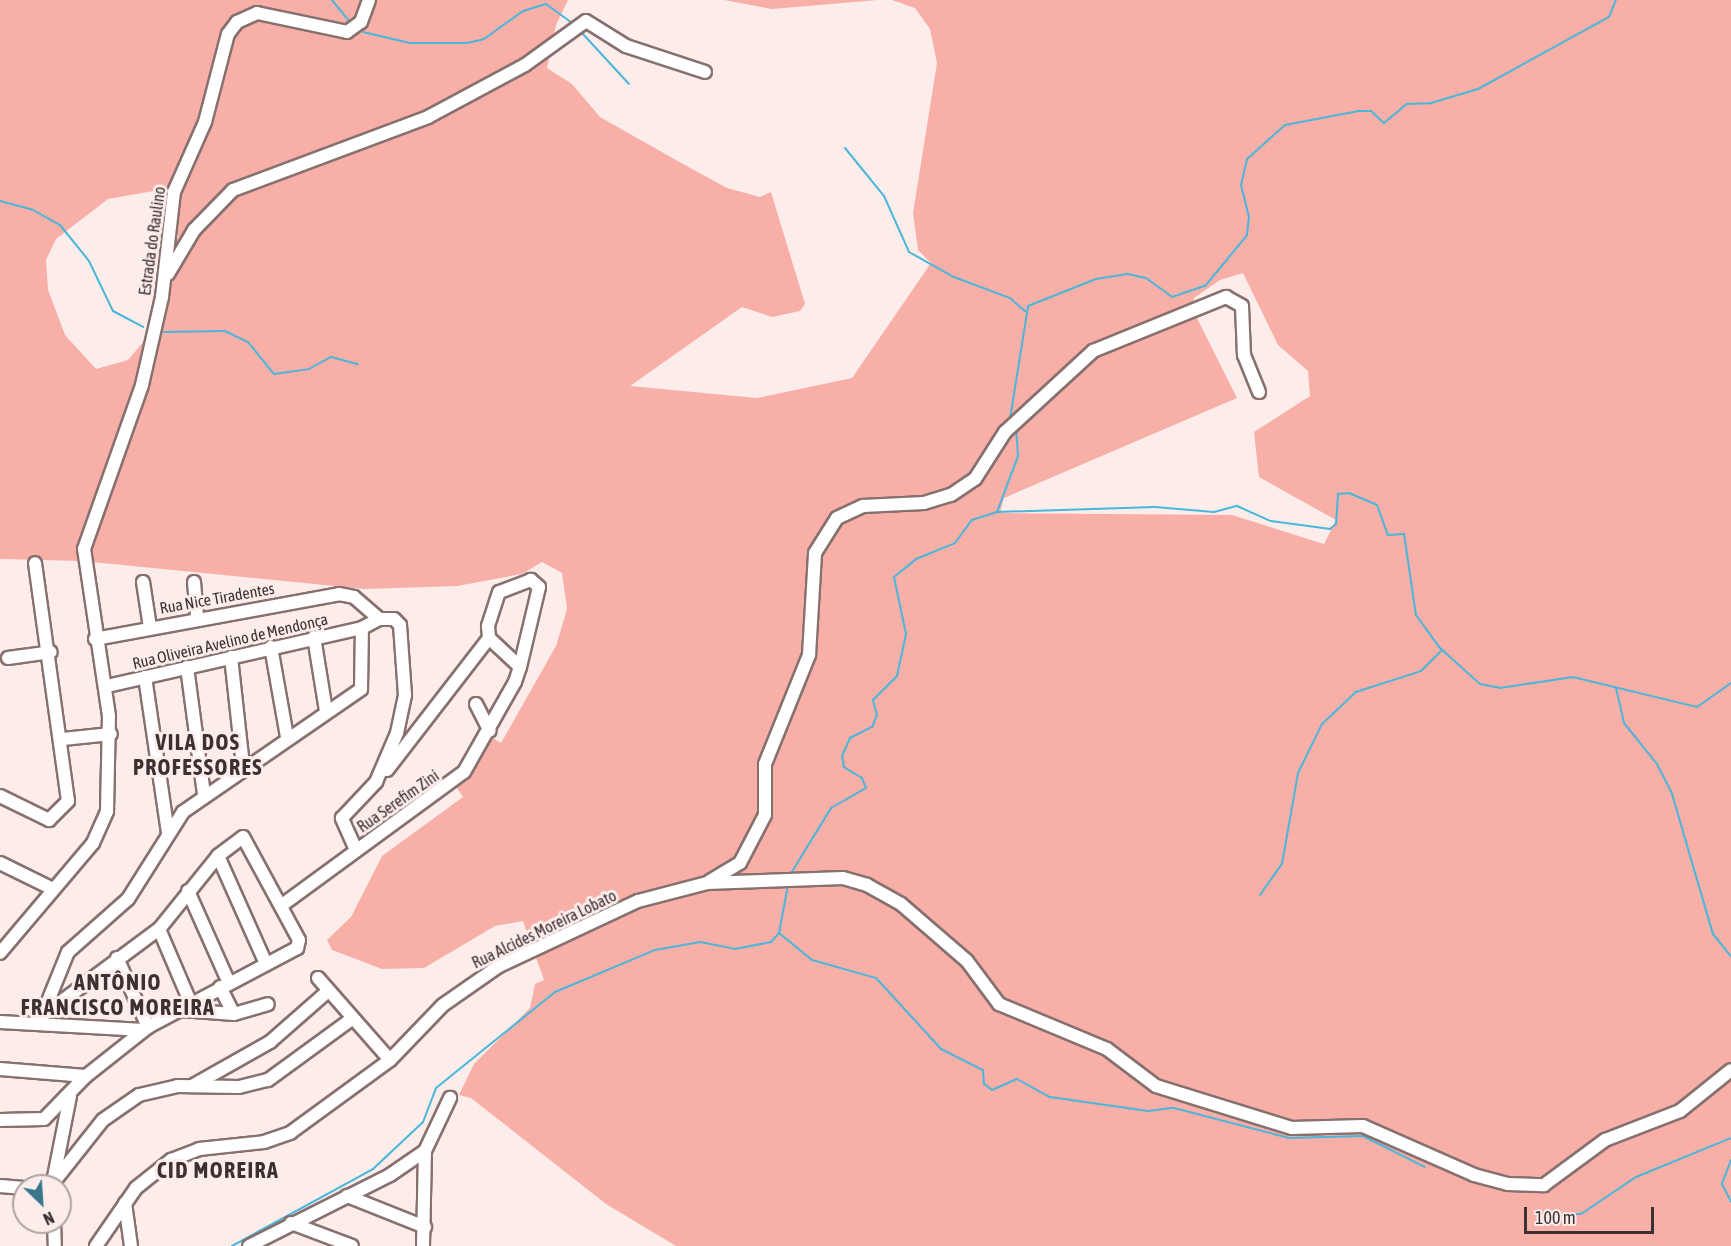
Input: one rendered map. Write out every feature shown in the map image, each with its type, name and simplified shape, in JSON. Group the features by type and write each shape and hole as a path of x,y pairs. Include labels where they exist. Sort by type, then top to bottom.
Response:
{"street":[{"name":"Estrada do Raulino","path":"95,639 84,549 141,385 164,283 174,192 205,122 228,34 257,13 347,32 361,22 369,0"},
{"path":"164,283 194,230 233,190 428,117 525,65 586,21 626,46 705,72"},
{"path":"707,883 740,863 765,815 765,764 809,655 815,553 837,518 863,506 924,503 951,495 975,478 1005,432 1093,351 1226,297 1242,306 1244,355 1259,392"},
{"path":"0,796 55,819 69,791 51,652 34,563"},
{"path":"143,582 150,627"},
{"path":"194,582 197,619"},
{"name":"Rua Serefim Zini","path":"282,905 457,780 490,731 520,667 537,582 518,582 499,592 489,638"},
{"name":"Rua Nice Tiradentes","path":"95,639 150,627 345,594 379,619"},
{"path":"376,782 397,733 406,683 400,626 394,619 379,619"},
{"name":"Rua Oliveira Avelino de Mendonça","path":"106,686 314,637 362,628 379,619"},
{"path":"41,1020 68,952 128,899 168,832 204,794 361,689 362,628"},
{"path":"314,637 326,711"},
{"path":"356,850 342,818 376,782 489,638 520,667"},
{"path":"2,946 101,830 110,797 111,734 106,686 95,639"},
{"path":"271,647 287,738"},
{"path":"8,658 51,652"},
{"path":"231,657 243,766"},
{"path":"187,667 204,794"},
{"path":"145,677 168,832"},
{"path":"476,704 490,731"},
{"path":"63,739 111,734"},
{"path":"0,1120 41,1120 70,1095 86,1076 146,1028 297,948 282,905 240,837 218,856 159,929 117,958 41,1020"},
{"path":"218,856 266,964"},
{"path":"0,863 51,888"},
{"path":"707,883 859,882 891,897 967,961 999,1004 1097,1044 1156,1086 1303,1130 1337,1123 1363,1126 1474,1175 1508,1184 1544,1185 1605,1140 1688,1106 1731,1070"},
{"name":"Rua Alcides Moreira Lobato","path":"96,1246 125,1203 147,1177 185,1154 290,1133 390,1060 443,1005 500,966 638,901 707,883"},
{"path":"188,891 234,1014"},
{"path":"159,929 186,1007"},
{"path":"117,958 146,1028"},
{"path":"318,978 390,1060"},
{"path":"191,1086 270,1042 328,991"},
{"path":"186,1007 234,1014 268,1004"},
{"path":"60,1174 83,1142 121,1105 155,1089 191,1086 239,1087 268,1080 353,1018"},
{"path":"0,1022 41,1020 146,1028"},
{"path":"0,1069 86,1076"},
{"path":"55,1174 70,1095"},
{"path":"423,1246 425,1151 450,1098"},
{"path":"249,1246 347,1196 425,1151"},
{"path":"347,1196 425,1227"},
{"path":"125,1203 131,1246"},
{"path":"291,1223 352,1246"}],"shaded area":[{"path":"0,0 568,0 556,25 547,68 572,84 600,117 683,164 727,188 760,197 771,192 805,304 800,311 772,317 742,307 630,386 757,398 852,378 931,263 918,250 913,213 937,63 930,29 915,8 892,0 1731,0 1731,1246 676,1246 606,1204 471,1098 459,1095 474,1064 530,1008 535,984 544,980 523,921 495,926 424,968 382,969 332,950 327,940 351,917 382,856 463,797 451,779 481,731 501,743 556,646 567,609 562,573 542,562 522,574 457,586 365,589 82,561 0,559","holes":["159,190 165,193 178,236 150,334 128,360 96,369 65,335 48,290 46,260 56,239 108,199","1243,273 1278,345 1308,371 1310,396 1254,432 1259,477 1336,520 1324,544 1232,515 1000,513 1004,498 1237,398 1192,308 1194,298 1220,280"]},
{"path":"724,0 878,0 772,9"}],"waterway":[{"path":"332,0 352,25"},
{"path":"1010,419 1028,306 1096,279 1128,274 1146,278 1172,297 1206,285 1247,235 1249,217 1241,185 1247,159 1285,125 1359,111 1371,111 1384,123 1407,104 1431,103 1478,89 1609,17 1616,0"},
{"path":"363,32 410,43 467,43 484,39 523,11 546,4 571,22"},
{"path":"582,33 629,84"},
{"path":"845,148 884,196 909,252 954,277 1010,298 1025,311"},
{"path":"0,201 33,210 60,225 89,261 113,311 143,327"},
{"path":"164,332 225,331 248,342 274,374 309,369 331,357 358,364"},
{"path":"997,512 1018,456 1016,428"},
{"path":"790,875 831,808 866,788 862,778 844,767 842,756 850,738 872,727 877,715 873,700 897,676 906,634 894,577 916,559 955,543 972,520 997,512 1155,507 1214,512 1237,506 1271,521 1330,529 1336,524 1338,494 1349,493 1377,505 1388,535 1404,534 1416,615 1439,647 1480,684 1500,688 1573,677 1697,707 1731,683"},
{"path":"1260,895 1282,864 1298,773 1322,724 1356,692 1421,671 1442,650"},
{"path":"1616,688 1624,723 1657,764 1672,794 1713,934 1731,956"},
{"path":"232,1246 373,1169 423,1122 436,1088 555,992 655,950 700,942 735,949 771,942 779,933 788,885"},
{"path":"779,933 812,960 876,978 941,1049 983,1070 984,1084 992,1090 1017,1079 1050,1097 1148,1111 1174,1108 1289,1138 1363,1136 1425,1167"},
{"path":"1555,1217 1581,1214 1636,1177 1731,1138"},
{"path":"1731,1160 1722,1184 1731,1202"}],"district":[{"name":"VILA DOS PROFESSORES","path":"198,754"},
{"name":"ANTÔNIO FRANCISCO MOREIRA","path":"118,994"},
{"name":"CID MOREIRA","path":"218,1171"}]}
